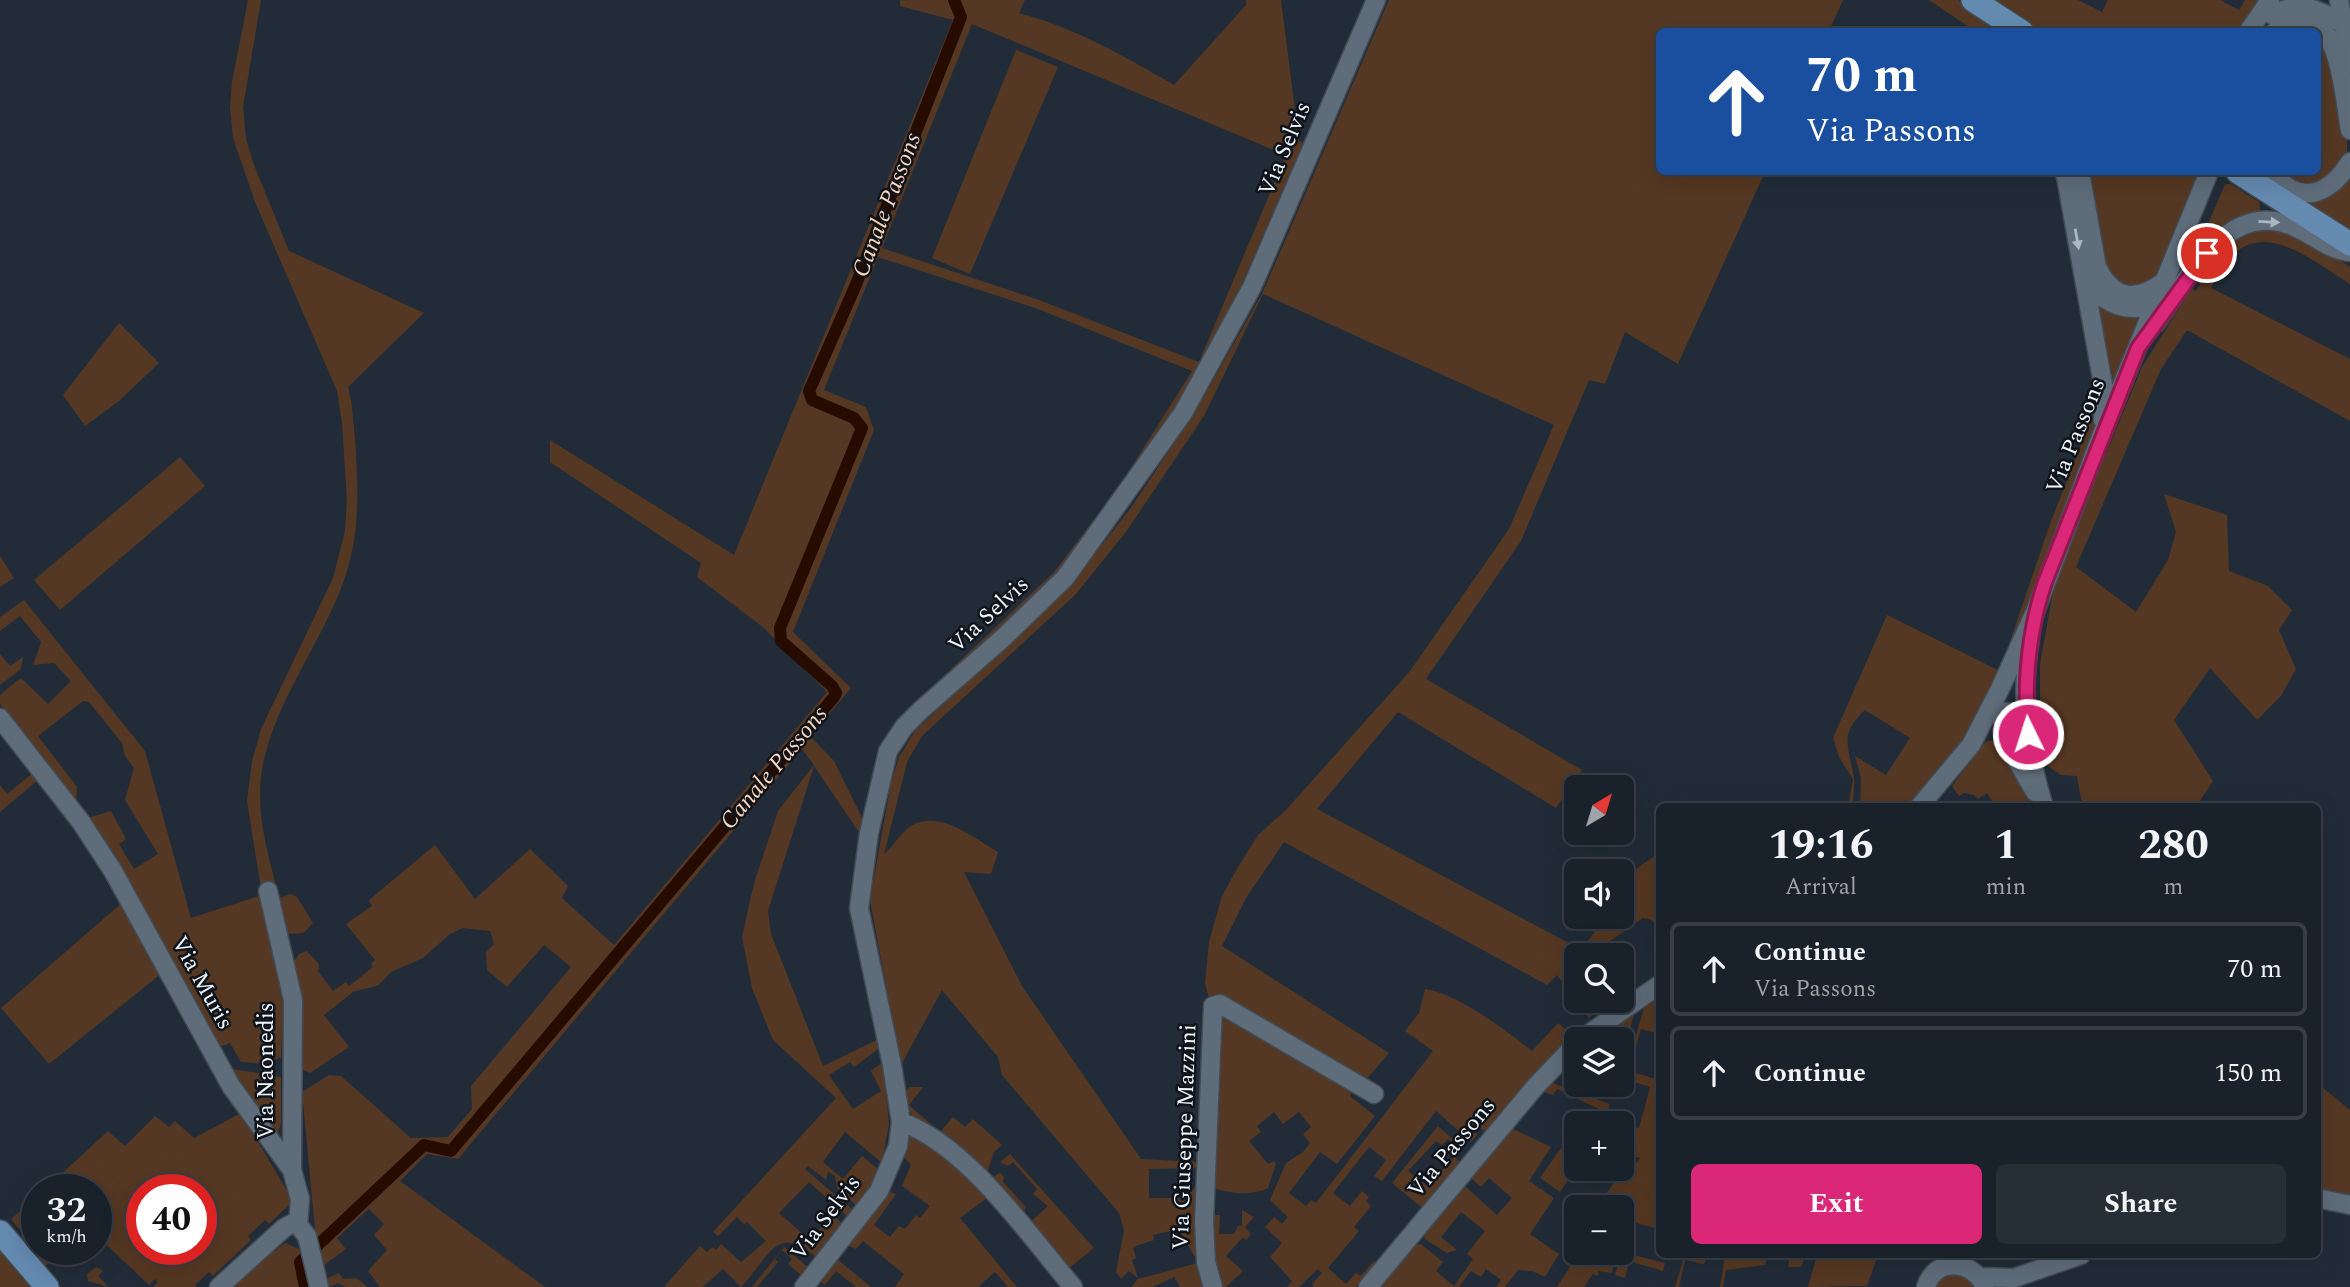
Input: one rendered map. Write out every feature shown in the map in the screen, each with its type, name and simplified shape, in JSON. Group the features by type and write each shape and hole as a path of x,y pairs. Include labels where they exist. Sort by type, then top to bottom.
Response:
{"main road":[{"path":"1973,0 2006,25"},
{"path":"2244,175 2350,244"},
{"path":"0,1232 47,1287"}],"street":[{"name":"Via Selvis","path":"804,1287 879,1191 898,1146 901,1122 892,1065 859,908 869,833 888,751 904,727 921,710 1003,638 1065,578 1183,413 1252,287 1376,0"},
{"path":"2339,0 2350,63"},
{"path":"2254,28 2284,8 2303,6 2325,13 2343,24"},
{"path":"2272,16 2287,22 2308,20 2325,30 2333,43 2350,130"},
{"path":"2269,175 2293,191 2307,193 2329,186 2350,162"},
{"path":"2066,175 2104,390 2102,434"},
{"path":"2081,175 2097,267 2105,282 2116,291 2137,296 2149,293 2165,281"},
{"name":"Via Passons","path":"1922,803 1971,745 2035,612 2102,434 2208,175"},
{"path":"2138,348 2207,253 2232,229 2254,222 2276,221 2293,226 2336,251 2350,252"},
{"path":"2085,284 2105,301 2124,310 2156,305"},
{"path":"2035,612 2027,656 2027,717 2030,751 2043,803"},
{"path":"1985,718 1993,712 2007,711 2027,717"},
{"name":"Via Passons","path":"1971,745 1985,736 2006,731 2027,717"},
{"name":"Via Muris","path":"0,718 81,822 113,871 231,1086 292,1170 300,1199 298,1225 303,1229 319,1287"},
{"path":"2006,731 2015,757 2043,803"},
{"name":"Via Naonedis","path":"268,891 293,1000 292,1170"},
{"name":"Via Passons","path":"1598,1027 1656,987"},
{"name":"Via Giuseppe Mazzini","path":"1213,1287 1206,1262 1204,1222 1213,1006 1220,1004 1374,1094"},
{"name":"Via Passons","path":"1368,1287 1564,1056"},
{"path":"901,1122 946,1149 985,1182 1073,1287"},
{"path":"2321,1199 2350,1205"},
{"path":"219,1287 284,1228 291,1224 298,1225"},
{"path":"1926,1283 1939,1258"},
{"path":"1926,1283 1945,1265 1961,1264 2009,1282 2073,1258"}],"shaded area":[{"path":"248,0 261,0 243,107 246,139 289,251 424,313 348,387 353,413 357,483 354,543 343,584 277,719 264,760 261,808 276,885 262,895 247,801 252,761 261,729 333,578 345,531 347,500 337,391 255,202 233,138 230,108 232,82"},
{"path":"900,0 1025,0 1019,13 1080,35 1174,85 1246,5 1246,0 1281,0 1299,141 1304,143 1219,335 1149,454 1056,580 899,726 916,702 1054,572 1117,490 1192,371 1038,309 878,257 824,390 866,407 874,430 793,632 851,688 810,736 834,761 865,824 863,838 814,766 768,911 771,934 823,1066 879,1039 881,1047 854,1067 850,1062 829,1075 853,1109 881,1091 871,1071 883,1062 889,1124 882,1163 845,1132 823,1162 843,1179 862,1156 879,1170 858,1207 837,1188 835,1176 828,1172 826,1180 808,1166 805,1169 854,1211 849,1218 809,1182 779,1213 811,1241 831,1213 844,1225 817,1258 803,1248 782,1243 767,1255 741,1287 723,1269 703,1287 664,1287 700,1246 707,1252 712,1247 716,1250 721,1244 741,1262 766,1241 747,1222 744,1224 737,1217 718,1236 713,1232 836,1098 773,1040 752,988 742,937 754,883 778,811 814,765 802,749 458,1159 427,1154 400,1181 545,1287 380,1287 368,1271 387,1250 374,1235 384,1224 369,1209 337,1238 346,1249 323,1266 316,1239 302,1092 329,1075 341,1076 411,1138 448,1137 472,1109 471,1086 571,967 544,945 507,987 487,970 486,952 494,944 490,931 462,928 449,935 423,958 391,972 379,985 353,992 324,1015 349,1047 310,1073 301,1069 293,963 299,954 307,951 319,964 318,971 333,991 346,982 349,986 373,967 371,964 375,960 346,924 372,906 369,900 435,845 475,899 530,849 568,886 562,898 614,945 827,692 764,628 697,577 701,563 550,462 550,440 734,555 953,20 900,6","holes":["972,24 1286,155 1199,362 1039,300 882,248"]},
{"path":"1389,0 1843,0 1830,28 1656,28 1656,175 1764,175 1678,364 1625,332 1605,384 1589,380 1521,541 1426,679 1582,770 1579,775 1564,775 1564,796 1556,808 1398,712 1317,809 1569,943 1564,943 1564,984 1557,975 1547,985 1284,842 1246,898 1222,946 1389,1053 1365,1081 1211,1006 1205,983 1209,942 1222,896 1238,867 1258,835 1286,810 1410,671 1509,529 1554,425 1263,294 1204,416 1126,532 1075,595 922,736 907,762 884,854 911,826 933,821 956,827 998,852 991,874 964,872 1022,986 1141,1159 1200,1162 1200,1168 1149,1169 1149,1198 1185,1198 1199,1183 1198,1255 1194,1256 1179,1229 1153,1235 1154,1240 1133,1247 1136,1258 1132,1260 1138,1278 1129,1271 1121,1279 1116,1272 1124,1230 1119,1213 1002,1075 998,1057 942,990 901,1065 870,900 891,783 899,757 915,731 1070,585 1130,509 1195,412 1262,294"},
{"path":"1929,0 1958,0 1996,28 1971,28"},
{"path":"1990,0 2078,0 2102,12 2108,0 2220,0 2239,10 2245,0 2261,0 2243,28 2035,28"},
{"path":"2321,43 2329,54 2347,142 2347,158 2339,169 2315,184 2302,185 2282,175 2321,175"},
{"path":"1016,50 1058,67 970,274 932,258"},
{"path":"2056,175 2063,175 2100,390 2096,421 2025,619 1991,696 1965,743 1913,803 1860,803 1861,778 1855,756 1886,775 1910,738 1865,710 1848,734 1854,778 1853,803 1849,803 1853,779 1839,757 1833,738 1887,615 2000,671 2050,524 2090,422 2094,389 2069,234"},
{"path":"2088,175 2201,175 2153,284 2125,287 2115,281 2102,254"},
{"path":"2350,175 2350,231 2298,198"},
{"path":"2225,184 2231,184 2259,202 2261,214 2190,267"},
{"path":"2269,227 2304,237 2350,267 2350,284 2293,249 2275,243 2258,242 2241,249 2225,263 2211,288 2350,359 2350,421 2187,330 2161,369 2076,567 2136,612 2168,560 2176,532 2164,494 2227,515 2229,571 2268,586 2292,610 2279,630 2296,669 2281,696 2257,720 2210,668 2174,720 2213,781 2199,803 2082,803 2077,776 2061,775 2046,765 2040,730 2040,664 2056,575 2142,367 2192,288 2196,291 2200,285 2196,281 2203,268 2235,235"},
{"path":"2098,302 2143,314 2114,386"},
{"path":"119,323 159,363 119,401 85,426 63,395"},
{"path":"180,457 205,486 60,610 34,580"},
{"path":"0,556 14,578 0,587"},
{"path":"24,600 145,751 191,918 262,895 284,996 281,1057 266,1064 241,1062 230,1043 216,1048 91,824 91,817 111,811 126,839 119,844 134,869 158,854 125,800 134,768 125,756 122,743 89,702 83,701 38,736 77,787 76,804 0,704 0,695 18,680 22,679 48,704 71,681 54,663 33,665 41,642 20,616 0,631 0,617"},
{"path":"0,654 10,666 23,657 21,669 0,685"},
{"path":"1997,739 2004,741 2035,803 1993,803 1987,793 1978,799 1974,795 1964,793 1959,796 1952,786 1985,742"},
{"path":"33,773 38,780 0,812 0,785 7,794"},
{"path":"1656,856 1656,924 1643,918 1634,924 1634,871"},
{"path":"290,894 297,897 313,923 303,933 287,934 280,898"},
{"path":"124,901 162,973 49,1064 1,1008"},
{"path":"1596,929 1627,929 1607,943 1587,943"},
{"path":"1425,989 1467,1005 1532,1051 1558,1023 1564,1028 1564,1042 1487,1132 1478,1127 1474,1131 1477,1135 1471,1142 1436,1111 1382,1181 1374,1176 1386,1160 1369,1147 1333,1193 1350,1206 1362,1191 1369,1197 1366,1201 1371,1206 1354,1227 1359,1231 1328,1268 1346,1284 1356,1273 1361,1276 1374,1261 1376,1263 1356,1287 1314,1287 1312,1284 1322,1273 1318,1269 1299,1287 1287,1287 1292,1281 1270,1257 1282,1243 1265,1227 1274,1217 1282,1224 1288,1217 1270,1200 1286,1163 1303,1152 1310,1143 1303,1134 1311,1127 1299,1112 1283,1124 1274,1112 1257,1126 1261,1132 1249,1141 1268,1164 1274,1161 1276,1164 1268,1188 1241,1193 1214,1188 1218,1011 1354,1089 1350,1096 1375,1116 1337,1164 1320,1152 1289,1193 1306,1206 1311,1200 1316,1203 1433,1051 1405,1031 1419,1013"},
{"path":"1656,997 1656,1033 1641,1029 1634,1053 1634,1042 1645,1004"},
{"path":"1635,1011 1631,1027 1613,1027 1634,1013"},
{"path":"227,1068 281,1077 281,1123 278,1133 273,1132"},
{"path":"1634,1072 1656,1079 1656,1228 1634,1223 1634,1195 1605,1195 1615,1181 1634,1181 1634,1167 1640,1158 1634,1156 1634,1127 1639,1128 1650,1087 1634,1082"},
{"path":"1552,1083 1564,1087 1564,1092 1557,1089 1553,1095 1544,1092"},
{"path":"2321,1086 2350,1110 2350,1196 2321,1189"},
{"path":"909,1087 923,1087 909,1105 940,1132 953,1117 965,1127 973,1119 1002,1145 994,1152 987,1173 912,1116 904,1095"},
{"path":"1574,1097 1591,1097 1610,1104 1608,1111 1598,1111 1599,1109"},
{"path":"241,1113 293,1201 269,1224 265,1220 248,1236 251,1240 213,1276 209,1272 195,1285 197,1287 153,1287 158,1282 155,1279 149,1285 128,1265 217,1265 217,1174 126,1174 126,1263 112,1250 112,1174 61,1174 108,1131 125,1146 155,1116 169,1127 175,1121 194,1138"},
{"path":"1438,1126 1463,1148 1461,1151 1448,1139 1442,1145 1436,1141 1408,1171 1428,1187 1454,1157 1460,1162 1422,1208 1392,1183"},
{"path":"1513,1129 1551,1147 1529,1181 1554,1198 1530,1234 1559,1254 1545,1277 1532,1271 1518,1270 1505,1287 1496,1287 1501,1280 1486,1269 1481,1277 1471,1271 1459,1287 1379,1287 1415,1245 1421,1244 1443,1262 1436,1271 1454,1286 1473,1259 1467,1254 1485,1231 1461,1212 1441,1237 1457,1250 1447,1253 1425,1239 1424,1233 1465,1186 1497,1215 1512,1198 1489,1178 1481,1187 1471,1178"},
{"path":"912,1135 942,1155 988,1197 960,1218 1017,1287 1008,1287 995,1272 978,1287 895,1287 904,1274 863,1241 856,1249 847,1245 887,1191 896,1194 874,1225 890,1237 899,1226 905,1229 916,1215 920,1218 930,1206 902,1186 911,1165 902,1155"},
{"path":"1561,1148 1564,1149 1564,1181 1567,1181 1560,1192 1540,1178"},
{"path":"1010,1154 1094,1248 1068,1269 1029,1223 1048,1206 1033,1194 1037,1189 1013,1162 1008,1166 1000,1162"},
{"path":"1000,1173 1004,1177 1003,1182 1026,1207 1023,1215 991,1178"},
{"path":"1242,1210 1254,1217 1245,1227 1251,1234 1246,1240 1243,1237 1226,1256 1243,1271 1226,1287 1222,1287 1214,1263 1214,1215 1220,1215 1219,1234 1234,1234 1238,1226 1242,1226"},
{"path":"21,1211 21,1230 19,1229 11,1219"},
{"path":"0,1243 37,1287 0,1287"},
{"path":"285,1243 299,1249 310,1287 231,1287 272,1249 275,1251"},
{"path":"784,1247 809,1268 803,1277 788,1264 792,1259 782,1250 775,1259 778,1262 757,1287 752,1287"},
{"path":"1634,1255 1665,1263 1663,1271 1634,1262"},
{"path":"1684,1258 1706,1258 1704,1264 1685,1260 1679,1287 1675,1287"},
{"path":"1725,1258 1767,1258 1765,1265 1726,1270 1723,1287 1720,1287"},
{"path":"1790,1258 1805,1258 1801,1267 1788,1267"},
{"path":"1816,1258 1877,1258 1867,1286 1808,1287"},
{"path":"837,1259 871,1287 856,1287 836,1271 825,1285 820,1281"},
{"path":"1198,1263 1205,1287 1180,1287 1174,1277 1153,1287 1131,1287 1138,1279"},
{"path":"1571,1265 1613,1265 1612,1273 1598,1271 1598,1276 1593,1274 1584,1287 1557,1287"},
{"path":"1618,1265 1628,1265 1625,1278 1615,1275"},
{"path":"96,1267 103,1271 98,1276 109,1287 88,1281 87,1274"},
{"path":"339,1273 343,1279 356,1278 368,1287 345,1287 338,1283 329,1287 326,1279"},
{"path":"1955,1273 1969,1277 1976,1287 1934,1287 1941,1277"}],"waterway":[{"name":"Canale Passons","path":"305,1287 300,1262 424,1145 451,1151 834,697 836,693 832,686 781,641 780,628 862,428 854,418 812,400 809,391 855,287 961,17 954,0"}],"route":[{"path":"2028,734 2027,656 2035,612 2045,582 2138,348 2207,253"}]}
